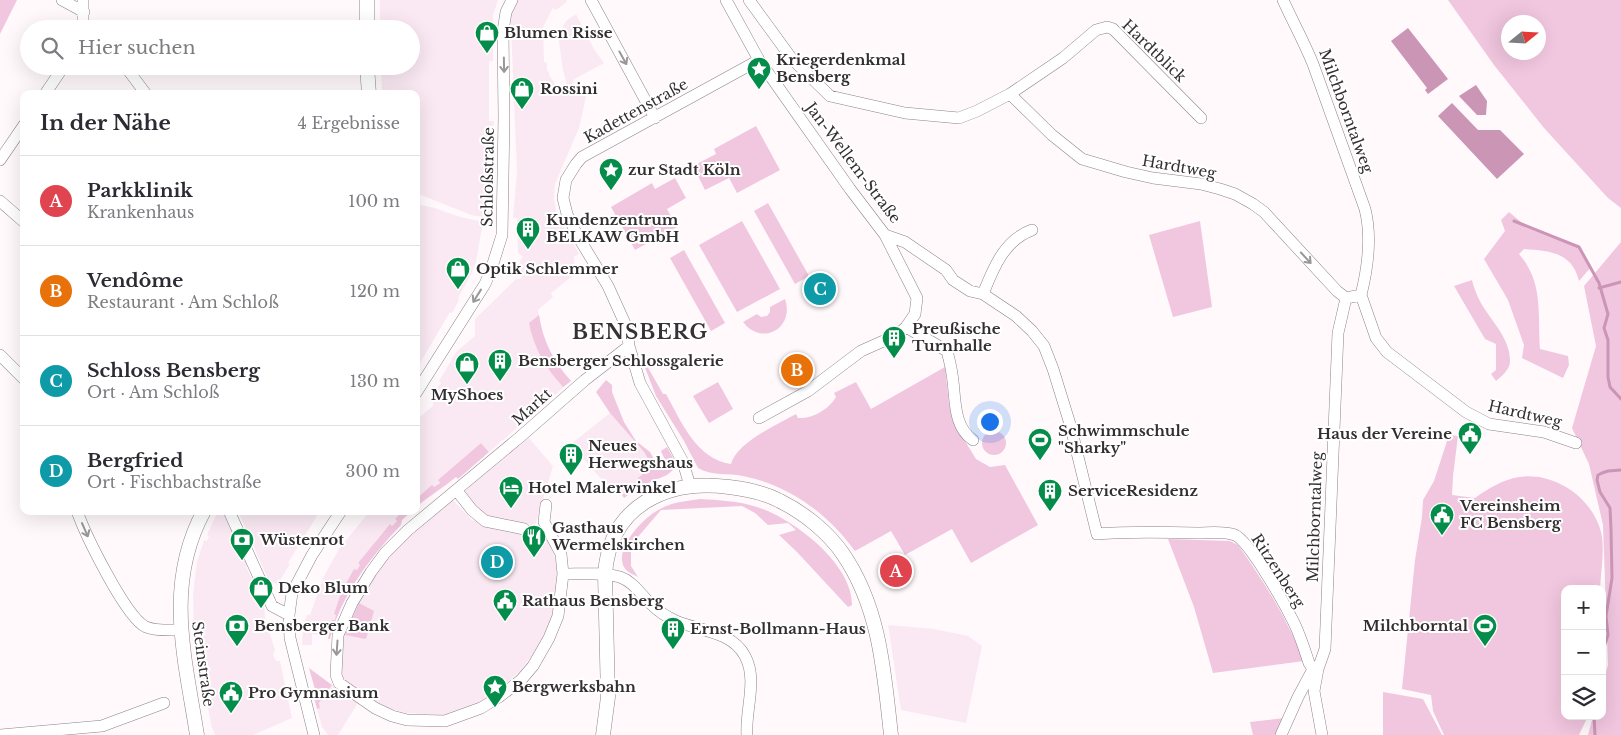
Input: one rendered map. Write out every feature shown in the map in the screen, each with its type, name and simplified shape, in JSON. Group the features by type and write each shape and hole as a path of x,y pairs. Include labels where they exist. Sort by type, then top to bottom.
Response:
{"main road":[{"path":"367,0 367,20"},
{"path":"367,75 368,90"},
{"path":"604,735 608,697 605,574 610,547 622,523 630,513 652,497 690,486 712,486 740,489 779,500 815,524 842,553 859,583 876,626 891,735"},
{"name":"Steinstraße","path":"196,735 180,630 180,617 184,573 190,544 202,515"}],"street":[{"path":"62,0 85,19"},
{"name":"Schloßstraße","path":"420,387 485,284 502,235 503,31 506,12 512,0"},
{"path":"591,0 655,118"},
{"name":"Jan-Wellem-Straße","path":"726,0 759,60 850,190 885,235 905,242 946,270 953,280 970,291 983,294 1016,316 1044,346 1070,424 1097,534"},
{"path":"749,0 792,58 830,96 905,114 959,118 1010,94"},
{"name":"Milchborntalweg","path":"1283,0 1310,57 1365,209 1369,237 1366,274 1361,295"},
{"name":"Hardtblick","path":"1010,94 1063,58 1096,30 1107,27 1113,29 1200,118"},
{"name":"Kadettenstraße","path":"690,486 683,462 640,384 629,346 627,328 608,286 577,235 567,214 564,189 571,170 582,157 759,60"},
{"path":"48,90 58,75"},
{"path":"131,75 143,90"},
{"name":"Hardtweg","path":"1010,94 1052,136 1082,159 1126,172 1153,178 1201,184 1235,194 1264,212 1337,291 1346,298"},
{"path":"0,160 20,131"},
{"path":"0,201 20,218"},
{"path":"11,210 20,210"},
{"path":"983,294 1000,256 1017,238 1032,230"},
{"path":"759,418 808,391 861,351 897,335 916,314 917,298 885,235"},
{"path":"1346,298 1361,295"},
{"name":"Hardtweg","path":"1361,295 1376,338 1387,352 1466,412 1489,424 1544,432 1576,443"},
{"name":"Milchborntalweg","path":"1322,735 1314,691 1315,669 1325,649 1338,333 1346,298"},
{"path":"906,327 947,351 956,410 962,426 973,440"},
{"name":"Markt","path":"563,574 558,616 549,638 533,666 521,680 500,697 466,714 445,721 407,720 375,708 339,683 336,675 338,636 352,603 385,553 408,530 629,346"},
{"path":"0,355 20,375"},
{"path":"457,491 472,510 485,521 524,529"},
{"path":"546,505 544,522 561,554 563,574 605,574 621,578 632,583 650,603 675,621 717,634 731,640 740,648 746,657 750,674 747,735"},
{"path":"79,515 93,548 116,589 140,623 147,628 180,630"},
{"path":"231,515 272,606 288,615"},
{"path":"314,735 290,638 288,615 292,593 312,555 338,515"},
{"name":"Ritzenberg","path":"1097,534 1208,533 1237,536 1247,546 1292,618 1315,669"},
{"path":"1281,735 1298,696 1315,669"},
{"path":"0,734 102,726 164,703"}],"shaded area":[{"path":"0,0 17,0 0,34"},
{"path":"380,0 498,0 493,15 493,22 489,23 489,35 493,35 493,61 489,61 489,121 494,121 490,218 471,215 420,195 420,90 382,90 381,75 420,75 420,20 380,20"},
{"path":"518,0 566,0 567,2 556,10 553,8 543,27 544,62 547,63 547,71 559,90 567,85 558,36 566,21 576,14 594,49 604,63 573,80 572,89 587,92 579,128 555,184 554,198 556,211 579,254 574,257 575,274 551,293 553,297 538,310 543,337 560,368 571,381 489,452 481,443 439,480 440,482 420,496 420,417 433,406 433,398 438,394 435,390 441,383 439,381 457,351 475,336 475,319 515,280 522,278 520,260 523,257 518,253 517,218 513,218 517,172 511,14"},
{"path":"1448,0 1621,0 1621,208 1608,198 1544,128 1494,65"},
{"path":"1408,28 1448,79 1428,94 1425,90 1427,88 1391,41"},
{"path":"1476,85 1487,101 1486,115 1477,115 1459,96"},
{"path":"1452,103 1478,130 1500,130 1524,154 1497,179 1438,116"},
{"path":"756,126 780,170 737,193 729,178 705,190 693,166 716,154 714,149"},
{"path":"675,178 686,198 667,209 677,227 635,250 611,207 652,183 655,189"},
{"path":"768,203 809,276 795,284 754,211"},
{"path":"420,205 483,222 476,262 458,298 459,300 452,313 450,312 420,363"},
{"path":"1509,212 1521,222 1579,247 1591,267 1579,281 1576,271 1571,264 1559,255 1551,252 1524,249 1519,254 1527,265 1536,286 1540,349 1568,356 1569,365 1563,378 1522,358 1524,345 1508,300 1484,259 1505,231 1501,220"},
{"path":"742,221 780,289 737,312 699,245"},
{"path":"1200,221 1212,307 1173,317 1149,235"},
{"path":"1621,242 1621,735 1588,735 1592,720 1606,720 1606,672 1608,665 1603,525 1589,464 1572,428 1596,346 1584,286"},
{"path":"684,250 725,323 711,331 670,258"},
{"path":"1472,280 1481,303 1507,344 1510,362 1503,375 1496,381 1491,374 1496,370 1496,344 1485,339 1454,286"},
{"path":"785,299 787,309 785,318 781,326 775,331 759,333 743,322 757,314 761,317 767,316 770,312 770,307"},
{"path":"539,315 543,333 550,350 559,366 571,381 563,387 551,373 537,350 531,332 529,323"},
{"path":"646,364 663,394 666,394 684,427 699,447 719,461 731,464 734,456 759,435 796,414 798,418 815,415 833,401 836,397 834,393 856,382 871,409 945,367 949,404 954,423 976,459 990,467 1005,465 1038,525 971,563 952,529 905,555 891,531 855,551 844,537 819,513 806,503 776,486 743,476 708,472 698,468 684,441 656,396 644,365"},
{"path":"606,380 612,385 612,392 624,422 636,441 650,452 657,464 665,460 661,451 667,447 675,461 673,470 667,475 639,487 624,498 622,495 652,466 644,452 610,413 596,392"},
{"path":"718,382 733,409 709,423 693,396"},
{"path":"610,413 644,452 653,467 638,478 637,482 622,495 612,484 609,487 603,478 601,479 571,444"},
{"path":"994,431 1003,434 1006,443 1003,452 994,455 985,452 982,443 985,434"},
{"name":"Milchborntal","path":"1449,435 1458,436 1452,495 1475,498 1507,480 1532,476 1558,483 1570,490 1589,508 1596,519 1601,532 1603,546 1600,585 1561,585 1561,720 1586,720 1579,735 1444,735 1433,711 1431,695 1402,689 1423,500 1434,481"},
{"path":"529,438 553,466 535,526 490,517 480,513 465,491 508,452"},
{"path":"481,443 489,452 458,479 456,477 420,504 420,496 432,485 434,487 440,483 438,480"},
{"path":"700,499 736,502 757,507 787,521 803,532 832,559 843,574 850,589 852,605 848,607 779,535 796,530 788,523 768,525 755,513 742,506 661,510 631,545 631,566 638,577 625,569 622,557 624,549 634,532 648,517 667,506"},
{"path":"450,500 453,500 472,520 531,533 549,541 556,562 559,580 555,608 548,630 532,656 520,671 482,702 444,715 406,713 388,708 372,700 341,677 344,633 376,573 411,532"},
{"path":"216,515 226,515 249,565 246,567 264,601 265,618 275,650 273,655 276,661 280,661 292,718 253,735 215,735 212,728 194,637 193,593 197,562 204,540 207,541 209,536 207,535"},
{"path":"240,515 318,515 288,563 290,564 277,585 268,579"},
{"path":"367,515 399,515 395,519 397,521 392,526 390,524 358,563 360,565 357,570 354,569 344,588 346,589 344,594 341,594 334,614 337,615 335,621 332,620 329,636 312,634 312,645 302,645 303,628 307,628 308,622 305,621 307,615 310,615 324,576 339,549"},
{"path":"399,515 408,515 368,564 349,592 341,607 330,639 328,639 332,620 335,620 336,615 334,614 341,593 344,594 346,589 344,587 354,569 357,570 360,565 358,563 390,524 392,526 397,521 395,519"},
{"path":"1168,539 1230,541 1238,545 1274,601 1304,661 1213,673 1194,607"},
{"path":"359,603 374,611 366,639 345,635"},
{"path":"888,625 934,629 968,636 982,646 966,723 901,710"},
{"path":"309,668 332,685 319,703 320,708 317,709 313,694 316,693"},
{"path":"332,685 358,703 338,735 328,735 322,727 317,709 320,708 319,703"},
{"path":"1383,692 1423,699 1442,735 1383,735"},
{"path":"1284,718 1277,735 1253,735 1250,722"}],"waterway":[{"path":"1514,221 1579,247 1599,283 1608,314 1604,328 1608,340 1608,377 1610,387 1621,399"},
{"path":"1599,288 1621,282"},
{"path":"1606,641 1608,635 1606,616 1612,578 1610,508 1600,492 1597,480 1598,475 1602,473 1621,470"},
{"path":"1594,720 1595,735"}],"place":[{"name":"Blumen Risse","path":"487,54"},
{"name":"Kriegerdenkmal Bensberg","path":"759,90"},
{"name":"Rossini","path":"522,110"},
{"name":"zur Stadt Köln","path":"611,191"},
{"name":"Kundenzentrum BELKAW GmbH","path":"528,250"},
{"name":"Schloss Bensberg","path":"820,289"},
{"name":"Optik Schlemmer","path":"458,290"},
{"name":"Preußische Turnhalle","path":"894,359"},
{"name":"Vendôme","path":"797,370"},
{"name":"Bensberger Schlossgalerie","path":"500,382"},
{"name":"MyShoes","path":"467,385"},
{"name":"Haus der Vereine","path":"1470,455"},
{"name":"Schwimmschule \"Sharky\"","path":"1040,461"},
{"name":"Neues Herwegshaus","path":"571,476"},
{"name":"Hotel Malerwinkel","path":"511,509"},
{"name":"ServiceResidenz","path":"1050,512"},
{"name":"Vereinsheim FC Bensberg","path":"1442,536"},
{"name":"Gasthaus Wermelskirchen","path":"534,558"},
{"name":"Wüstenrot","path":"242,561"},
{"name":"Bergfried","path":"497,562"},
{"name":"Parkklinik","path":"896,571"},
{"name":"Deko Blum","path":"261,609"},
{"name":"Rathaus Bensberg","path":"505,622"},
{"name":"Bensberger Bank","path":"237,647"},
{"name":"Milchborntal","path":"1485,647"},
{"name":"Ernst-Bollmann-Haus","path":"673,650"},
{"name":"Bergwerksbahn","path":"495,708"},
{"name":"Pro Gymnasium","path":"231,714"}],"district":[{"name":"BENSBERG","path":"640,332"}]}
